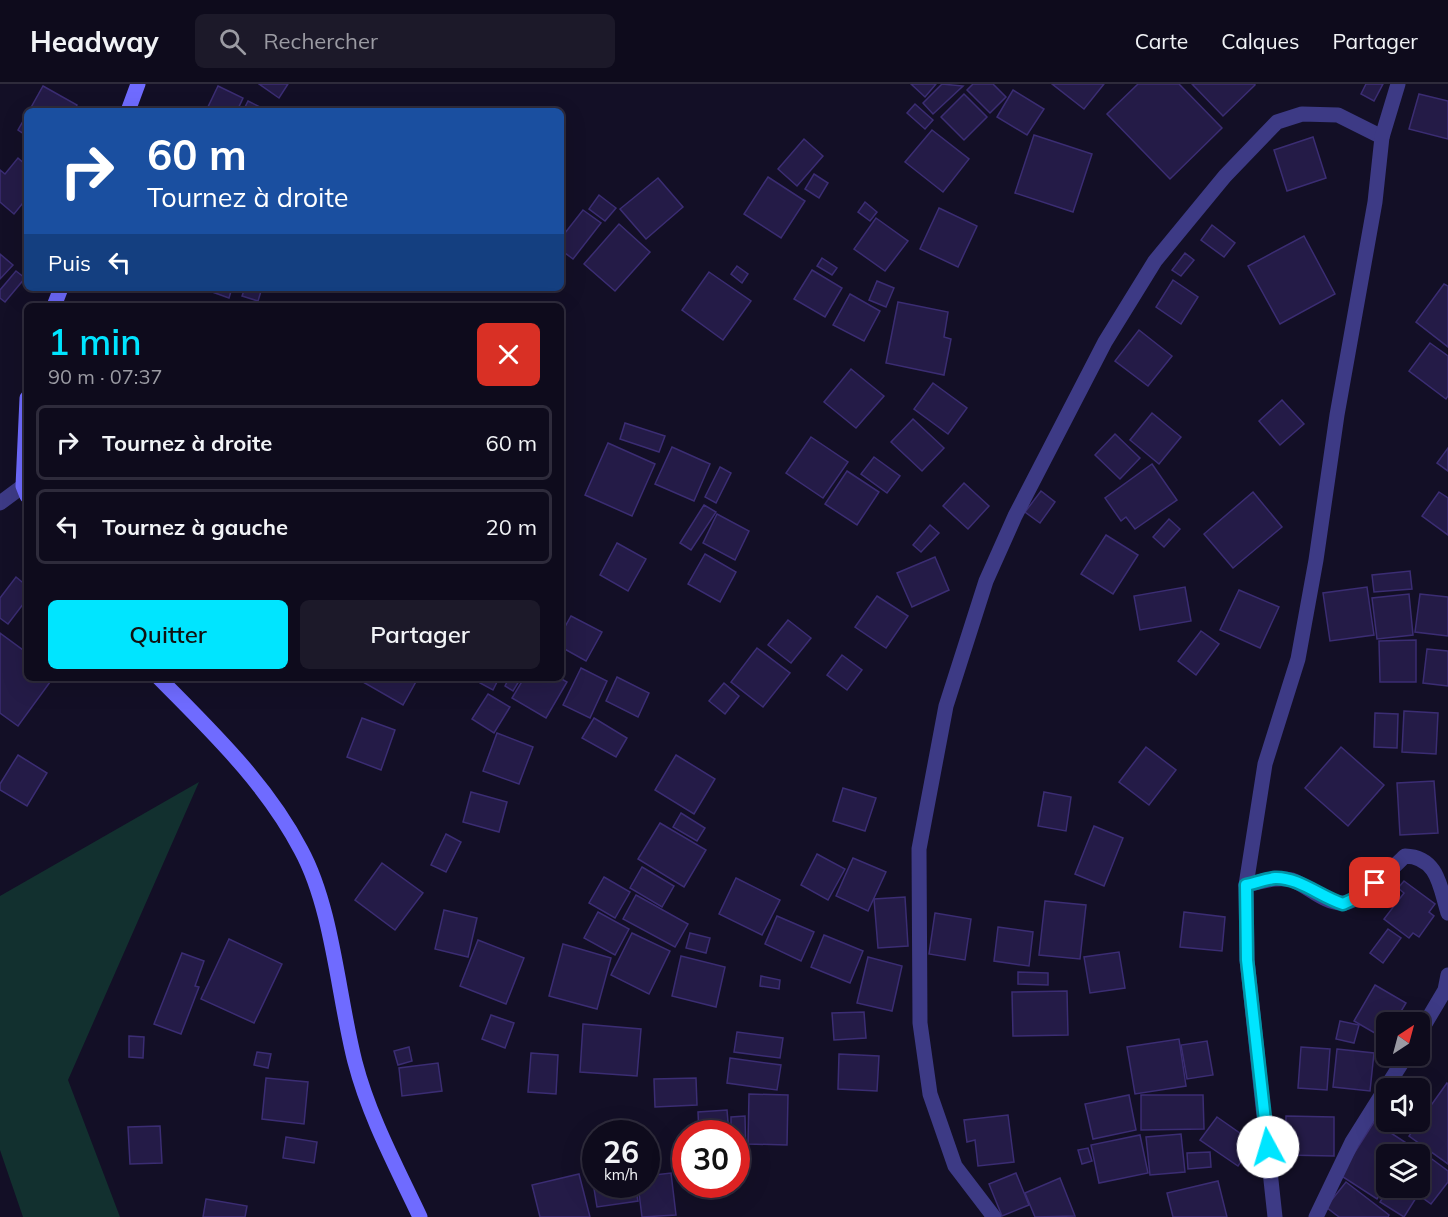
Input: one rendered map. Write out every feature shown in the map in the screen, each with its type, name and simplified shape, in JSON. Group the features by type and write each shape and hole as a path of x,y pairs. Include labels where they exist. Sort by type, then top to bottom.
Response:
{"main road":[{"path":"129,108 138,84"},
{"path":"162,681 233,753 273,804 302,851 321,903 355,1061 368,1104 420,1217"}],"street":[{"path":"1275,1217 1247,960 1246,885 1264,764 1298,659 1316,560 1336,415 1375,202 1382,137 1398,84"},
{"path":"994,1217 955,1166 930,1095 920,1023 919,849 946,706 986,580 1015,516 1105,342 1155,261 1225,176 1277,122 1302,114 1338,115 1382,137"},
{"path":"0,503 24,491"},
{"path":"1246,885 1275,878 1292,880 1328,899 1343,904 1360,896 1405,856 1419,856 1432,867 1448,913"},
{"path":"1430,1015 1445,990 1448,975"},
{"path":"1316,1217 1352,1142 1400,1066"}],"green space":[{"path":"199,782 68,1080 120,1217 23,1217 0,1150 0,896"}],"building":[{"path":"259,84 288,84 279,98"},
{"path":"911,84 936,84 925,97"},
{"path":"942,84 963,86 933,114 923,103"},
{"path":"973,84 993,84 1006,97 990,113 967,90"},
{"path":"1052,84 1104,84 1084,109"},
{"path":"1138,84 1179,84 1222,128 1170,179 1107,114"},
{"path":"1192,84 1255,84 1255,85 1223,116"},
{"path":"1366,84 1383,84 1374,101 1361,94"},
{"path":"43,86 77,105 76,108 31,108"},
{"path":"218,86 243,98 238,108 207,108"},
{"path":"1013,90 1044,109 1027,135 997,117"},
{"path":"964,94 987,117 964,140 941,117"},
{"path":"1419,94 1448,101 1448,139 1409,129"},
{"path":"248,101 262,108 244,108"},
{"path":"915,104 933,120 925,129 907,113"},
{"path":"24,119 24,134 18,130"},
{"path":"932,130 969,159 943,192 905,162"},
{"path":"1034,135 1092,154 1073,212 1015,193"},
{"path":"1313,137 1326,178 1287,191 1274,150"},
{"path":"804,139 823,156 797,186 778,169"},
{"path":"18,158 24,163 24,202 14,214 0,202 0,170 5,174"},
{"path":"814,174 828,183 819,198 805,189"},
{"path":"768,177 805,201 781,238 744,214"},
{"path":"658,178 683,207 646,239 620,209"},
{"path":"599,195 616,208 605,221 589,209"},
{"path":"865,202 877,212 870,221 858,212"},
{"path":"939,208 977,226 958,267 920,249"},
{"path":"583,210 601,223 573,259 564,252 564,234"},
{"path":"876,218 908,241 885,271 854,249"},
{"path":"619,224 650,252 615,291 584,264"},
{"path":"1212,225 1235,243 1224,257 1201,240"},
{"path":"1304,236 1335,294 1280,324 1248,266"},
{"path":"1185,253 1194,260 1181,276 1172,270"},
{"path":"0,254 13,265 0,279"},
{"path":"822,258 837,268 832,275 817,266"},
{"path":"737,266 748,274 742,283 731,274"},
{"path":"812,270 842,288 825,317 794,299"},
{"path":"16,271 24,277 5,302 0,298 0,290"},
{"path":"709,272 751,301 723,340 682,310"},
{"path":"1173,280 1198,297 1181,324 1156,307"},
{"path":"877,281 894,288 886,307 869,300"},
{"path":"1444,284 1448,286 1448,347 1416,322"},
{"path":"209,291 231,291 229,298"},
{"path":"244,291 261,291 258,301 242,296"},
{"path":"850,294 880,311 864,341 833,325"},
{"path":"898,302 948,312 944,337 951,339 944,375 886,363"},
{"path":"1139,330 1172,356 1148,386 1115,361"},
{"path":"1430,343 1448,356 1448,396 1446,399 1409,371"},
{"path":"851,369 884,396 856,428 824,402"},
{"path":"933,383 967,408 948,434 914,409"},
{"path":"1282,400 1304,424 1280,445 1259,421"},
{"path":"1152,413 1181,437 1159,464 1130,440"},
{"path":"913,419 944,448 922,471 891,442"},
{"path":"625,423 665,436 659,452 620,439"},
{"path":"1115,434 1140,458 1120,479 1095,455"},
{"path":"811,437 848,462 823,498 786,473"},
{"path":"608,443 655,464 632,516 585,495"},
{"path":"672,447 710,464 694,501 655,484"},
{"path":"1448,448 1448,471 1437,463"},
{"path":"874,457 900,476 887,493 861,474"},
{"path":"1152,464 1177,500 1135,529 1126,517 1121,521 1105,498"},
{"path":"720,467 731,473 716,503 705,497"},
{"path":"847,471 879,492 857,525 825,504"},
{"path":"964,483 989,506 968,529 943,506"},
{"path":"1041,491 1055,502 1040,523 1025,512"},
{"path":"1253,492 1282,527 1233,568 1204,534"},
{"path":"1439,492 1448,498 1448,535 1422,516"},
{"path":"704,505 716,512 691,550 680,543"},
{"path":"717,514 749,531 735,560 703,543"},
{"path":"1169,519 1180,529 1164,547 1153,537"},
{"path":"930,525 939,533 921,552 913,545"},
{"path":"1106,535 1138,555 1113,594 1081,574"},
{"path":"617,543 646,559 628,591 600,575"},
{"path":"705,554 736,572 720,602 688,584"},
{"path":"935,557 949,590 912,607 897,573"},
{"path":"1410,571 1412,589 1374,592 1372,575"},
{"path":"16,577 24,584 24,603 8,624 0,618 0,598"},
{"path":"1185,587 1191,621 1140,630 1134,596"},
{"path":"1367,587 1374,635 1330,641 1323,593"},
{"path":"1239,590 1279,607 1260,648 1220,630"},
{"path":"1409,594 1413,635 1377,639 1372,598"},
{"path":"1420,594 1448,597 1448,636 1415,632"},
{"path":"877,596 908,616 886,648 855,627"},
{"path":"571,616 602,632 586,661 564,649 564,629"},
{"path":"788,620 811,638 791,663 768,645"},
{"path":"1201,631 1219,644 1196,675 1178,661"},
{"path":"0,633 24,651 24,681 51,681 18,726 0,713"},
{"path":"1416,640 1416,682 1380,682 1379,641"},
{"path":"757,648 790,673 763,707 731,682"},
{"path":"1427,649 1448,651 1448,686 1423,683"},
{"path":"842,655 862,670 847,690 827,675"},
{"path":"581,668 607,681 590,718 563,705"},
{"path":"617,677 649,693 638,717 606,701"},
{"path":"361,681 416,681 403,705"},
{"path":"481,681 498,681 493,690 480,683"},
{"path":"508,681 519,681 513,691 505,686"},
{"path":"522,681 567,682 546,718 512,698"},
{"path":"724,683 739,696 725,714 709,701"},
{"path":"488,694 510,707 494,733 472,719"},
{"path":"1404,711 1438,713 1436,754 1402,752"},
{"path":"1375,713 1398,714 1397,748 1374,747"},
{"path":"362,718 395,730 381,770 347,757"},
{"path":"594,718 627,738 616,757 582,738"},
{"path":"497,733 533,747 519,784 483,771"},
{"path":"1146,747 1176,770 1149,805 1119,782"},
{"path":"1341,747 1384,785 1348,826 1305,788"},
{"path":"18,755 47,773 27,806 0,790 0,784"},
{"path":"676,755 715,779 694,814 655,790"},
{"path":"1434,781 1438,833 1400,835 1397,783"},
{"path":"843,788 876,798 865,831 833,821"},
{"path":"471,792 507,802 499,832 463,822"},
{"path":"1044,792 1071,797 1066,831 1038,826"},
{"path":"681,813 705,828 697,841 673,827"},
{"path":"660,823 706,850 684,887 638,859"},
{"path":"1094,826 1123,838 1104,886 1075,874"},
{"path":"446,834 461,842 446,872 431,865"},
{"path":"817,854 845,869 828,900 801,885"},
{"path":"853,858 886,872 868,911 836,896"},
{"path":"382,863 423,893 395,930 355,900"},
{"path":"642,867 674,886 662,907 630,888"},
{"path":"604,877 630,892 615,918 589,903"},
{"path":"736,878 780,900 762,935 719,914"},
{"path":"1404,881 1435,904 1429,912 1434,916 1419,937 1413,933 1409,938 1384,919 1404,893 1398,888"},
{"path":"636,895 688,924 675,947 623,919"},
{"path":"905,897 908,946 878,948 874,899"},
{"path":"1045,901 1086,905 1080,959 1039,955"},
{"path":"444,910 477,918 468,957 435,949"},
{"path":"598,912 629,929 615,955 584,938"},
{"path":"1184,912 1225,917 1222,951 1180,947"},
{"path":"935,913 971,919 965,960 929,954"},
{"path":"777,916 814,932 801,961 765,944"},
{"path":"998,927 1033,932 1029,966 994,961"},
{"path":"1388,929 1401,938 1383,963 1370,953"},
{"path":"632,933 670,951 649,994 611,975"},
{"path":"690,933 710,938 706,953 686,948"},
{"path":"824,935 863,951 850,983 811,967"},
{"path":"229,939 282,964 254,1023 201,999"},
{"path":"478,940 524,958 506,1004 460,986"},
{"path":"563,944 611,958 597,1009 549,996"},
{"path":"1119,952 1125,988 1090,993 1084,957"},
{"path":"182,953 204,961 195,986 199,987 181,1034 154,1024"},
{"path":"681,956 725,967 716,1007 672,996"},
{"path":"868,957 902,966 892,1011 857,1003"},
{"path":"1018,972 1048,973 1048,985 1018,984"},
{"path":"761,976 780,980 779,989 760,986"},
{"path":"1375,985 1406,1003 1401,1012 1376,1012 1376,1034 1354,1021"},
{"path":"1067,991 1068,1035 1013,1036 1012,992"},
{"path":"864,1012 866,1038 834,1040 832,1013"},
{"path":"491,1015 514,1023 505,1048 482,1039"},
{"path":"1340,1021 1359,1025 1354,1043 1336,1039"},
{"path":"583,1024 641,1029 637,1076 580,1072"},
{"path":"737,1032 783,1038 780,1058 734,1052"},
{"path":"129,1036 144,1037 143,1058 129,1057"},
{"path":"1179,1039 1186,1086 1135,1094 1127,1047"},
{"path":"1207,1041 1213,1075 1187,1079 1181,1045"},
{"path":"409,1047 412,1061 398,1065 394,1051"},
{"path":"1301,1047 1330,1049 1327,1090 1298,1088"},
{"path":"1337,1049 1374,1053 1370,1091 1333,1087"},
{"path":"257,1052 271,1054 268,1068 254,1065"},
{"path":"531,1053 558,1055 556,1094 528,1092"},
{"path":"839,1054 879,1056 877,1091 838,1089"},
{"path":"730,1058 781,1065 777,1090 727,1083"},
{"path":"438,1063 442,1091 402,1096 399,1068"},
{"path":"266,1078 308,1082 304,1124 262,1119"},
{"path":"696,1078 697,1105 655,1107 654,1079"},
{"path":"1447,1083 1448,1164 1430,1151 1430,1144 1420,1144 1409,1136 1412,1132 1430,1132 1430,1107"},
{"path":"749,1094 788,1095 787,1145 750,1144"},
{"path":"1129,1095 1136,1130 1093,1139 1085,1104"},
{"path":"1141,1095 1203,1095 1204,1129 1141,1130"},
{"path":"727,1110 728,1120 698,1120 698,1112"},
{"path":"1008,1115 1014,1162 978,1166 975,1140 967,1142 964,1120"},
{"path":"745,1116 745,1120 731,1120 731,1117"},
{"path":"1286,1116 1334,1117 1334,1156 1285,1155"},
{"path":"1217,1117 1254,1143 1238,1166 1200,1140"},
{"path":"1374,1122 1376,1132 1389,1132 1408,1144 1376,1144 1377,1199 1340,1175"},
{"path":"160,1126 162,1163 130,1164 128,1127"},
{"path":"1181,1134 1185,1172 1150,1175 1146,1137"},
{"path":"1140,1135 1148,1173 1099,1183 1091,1145"},
{"path":"286,1137 317,1142 314,1163 283,1158"},
{"path":"1088,1148 1092,1161 1082,1164 1078,1150"},
{"path":"1210,1152 1211,1167 1188,1169 1187,1153"},
{"path":"1430,1158 1448,1171 1448,1182 1431,1204 1423,1198 1430,1198"},
{"path":"671,1173 672,1198 674,1198 676,1215 642,1217 640,1198 660,1198 660,1174"},
{"path":"1016,1173 1029,1205 1002,1216 989,1184"},
{"path":"579,1174 582,1198 585,1198 590,1217 540,1217 532,1185"},
{"path":"1060,1178 1075,1216 1035,1217 1025,1193"},
{"path":"1218,1181 1227,1217 1173,1217 1167,1193"},
{"path":"1346,1182 1389,1215 1388,1217 1339,1217 1326,1207"},
{"path":"596,1198 637,1198 638,1201 597,1207"},
{"path":"1383,1198 1416,1198 1404,1217 1380,1202"},
{"path":"206,1199 247,1206 245,1217 203,1217"}],"route":[{"path":"1268,1147 1247,960 1246,885 1275,878 1292,880 1328,899 1343,904 1360,896 1375,883"}]}
